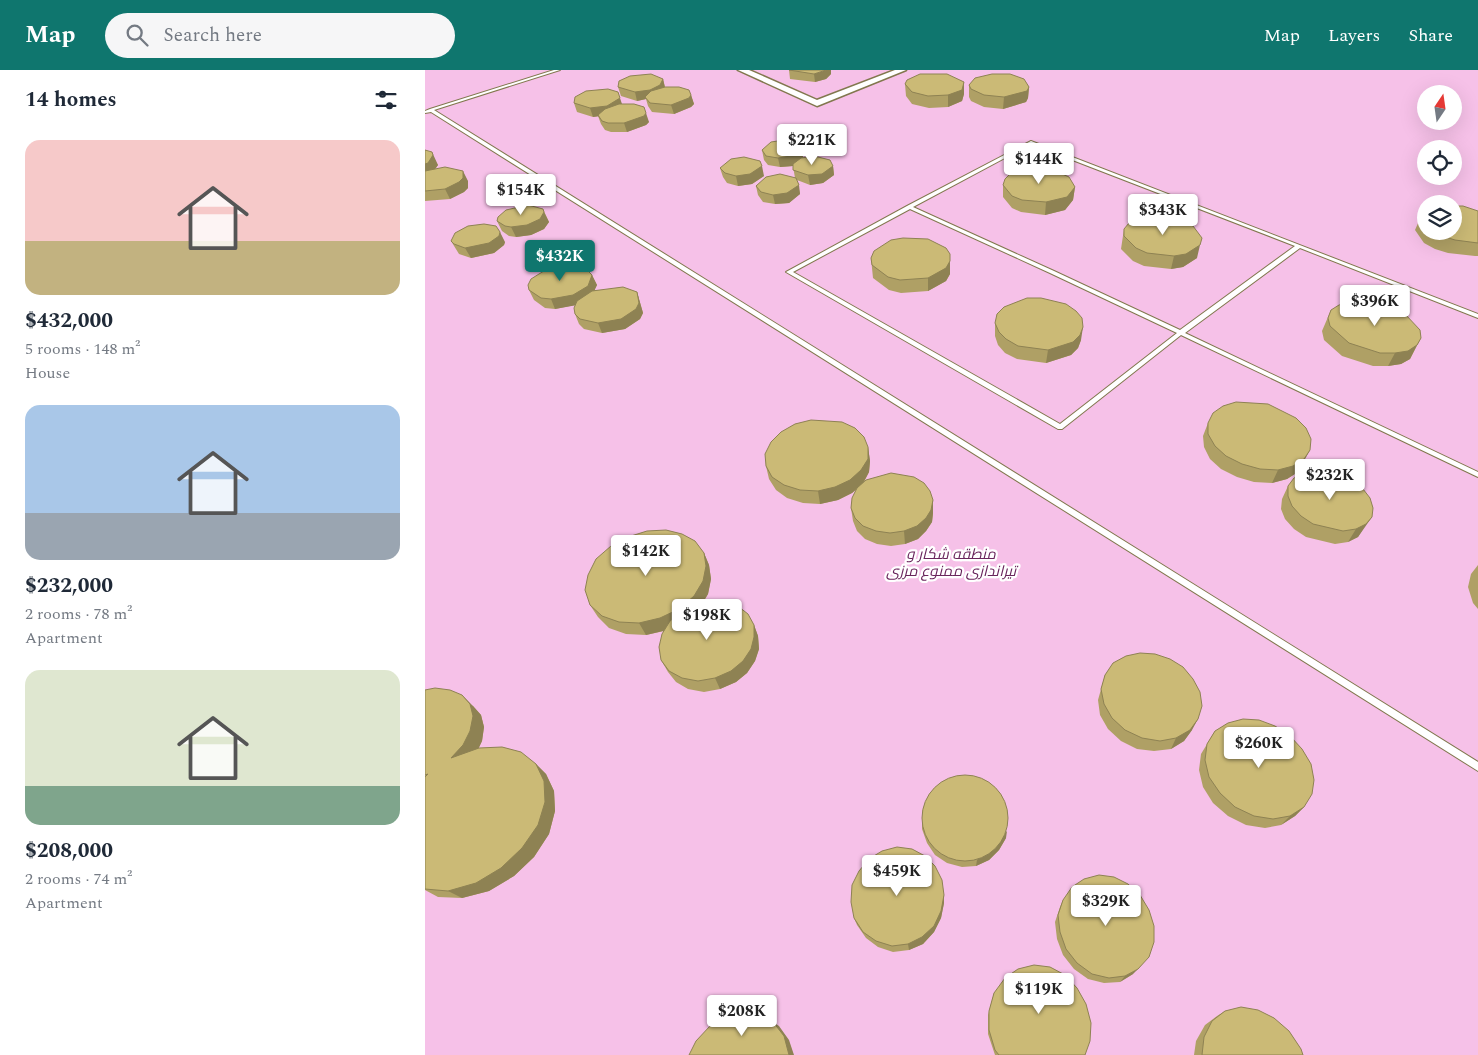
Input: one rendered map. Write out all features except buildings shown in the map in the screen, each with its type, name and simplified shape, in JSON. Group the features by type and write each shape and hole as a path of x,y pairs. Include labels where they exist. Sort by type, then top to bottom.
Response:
{"street":[{"path":"743,70 817,103 902,70"}],"lane":[{"path":"428,111 559,70"},
{"path":"428,111 1478,767"},
{"path":"1299,246 1179,334 1060,427 789,272 1031,142 1299,246 1478,316"},
{"path":"909,207 1033,262 1179,334 1478,475"}],"green space":[{"name":"منطقه شکار و تیراندازی ممنوع مرزی","path":"425,70 1478,70 1478,1055 425,1055"}]}
